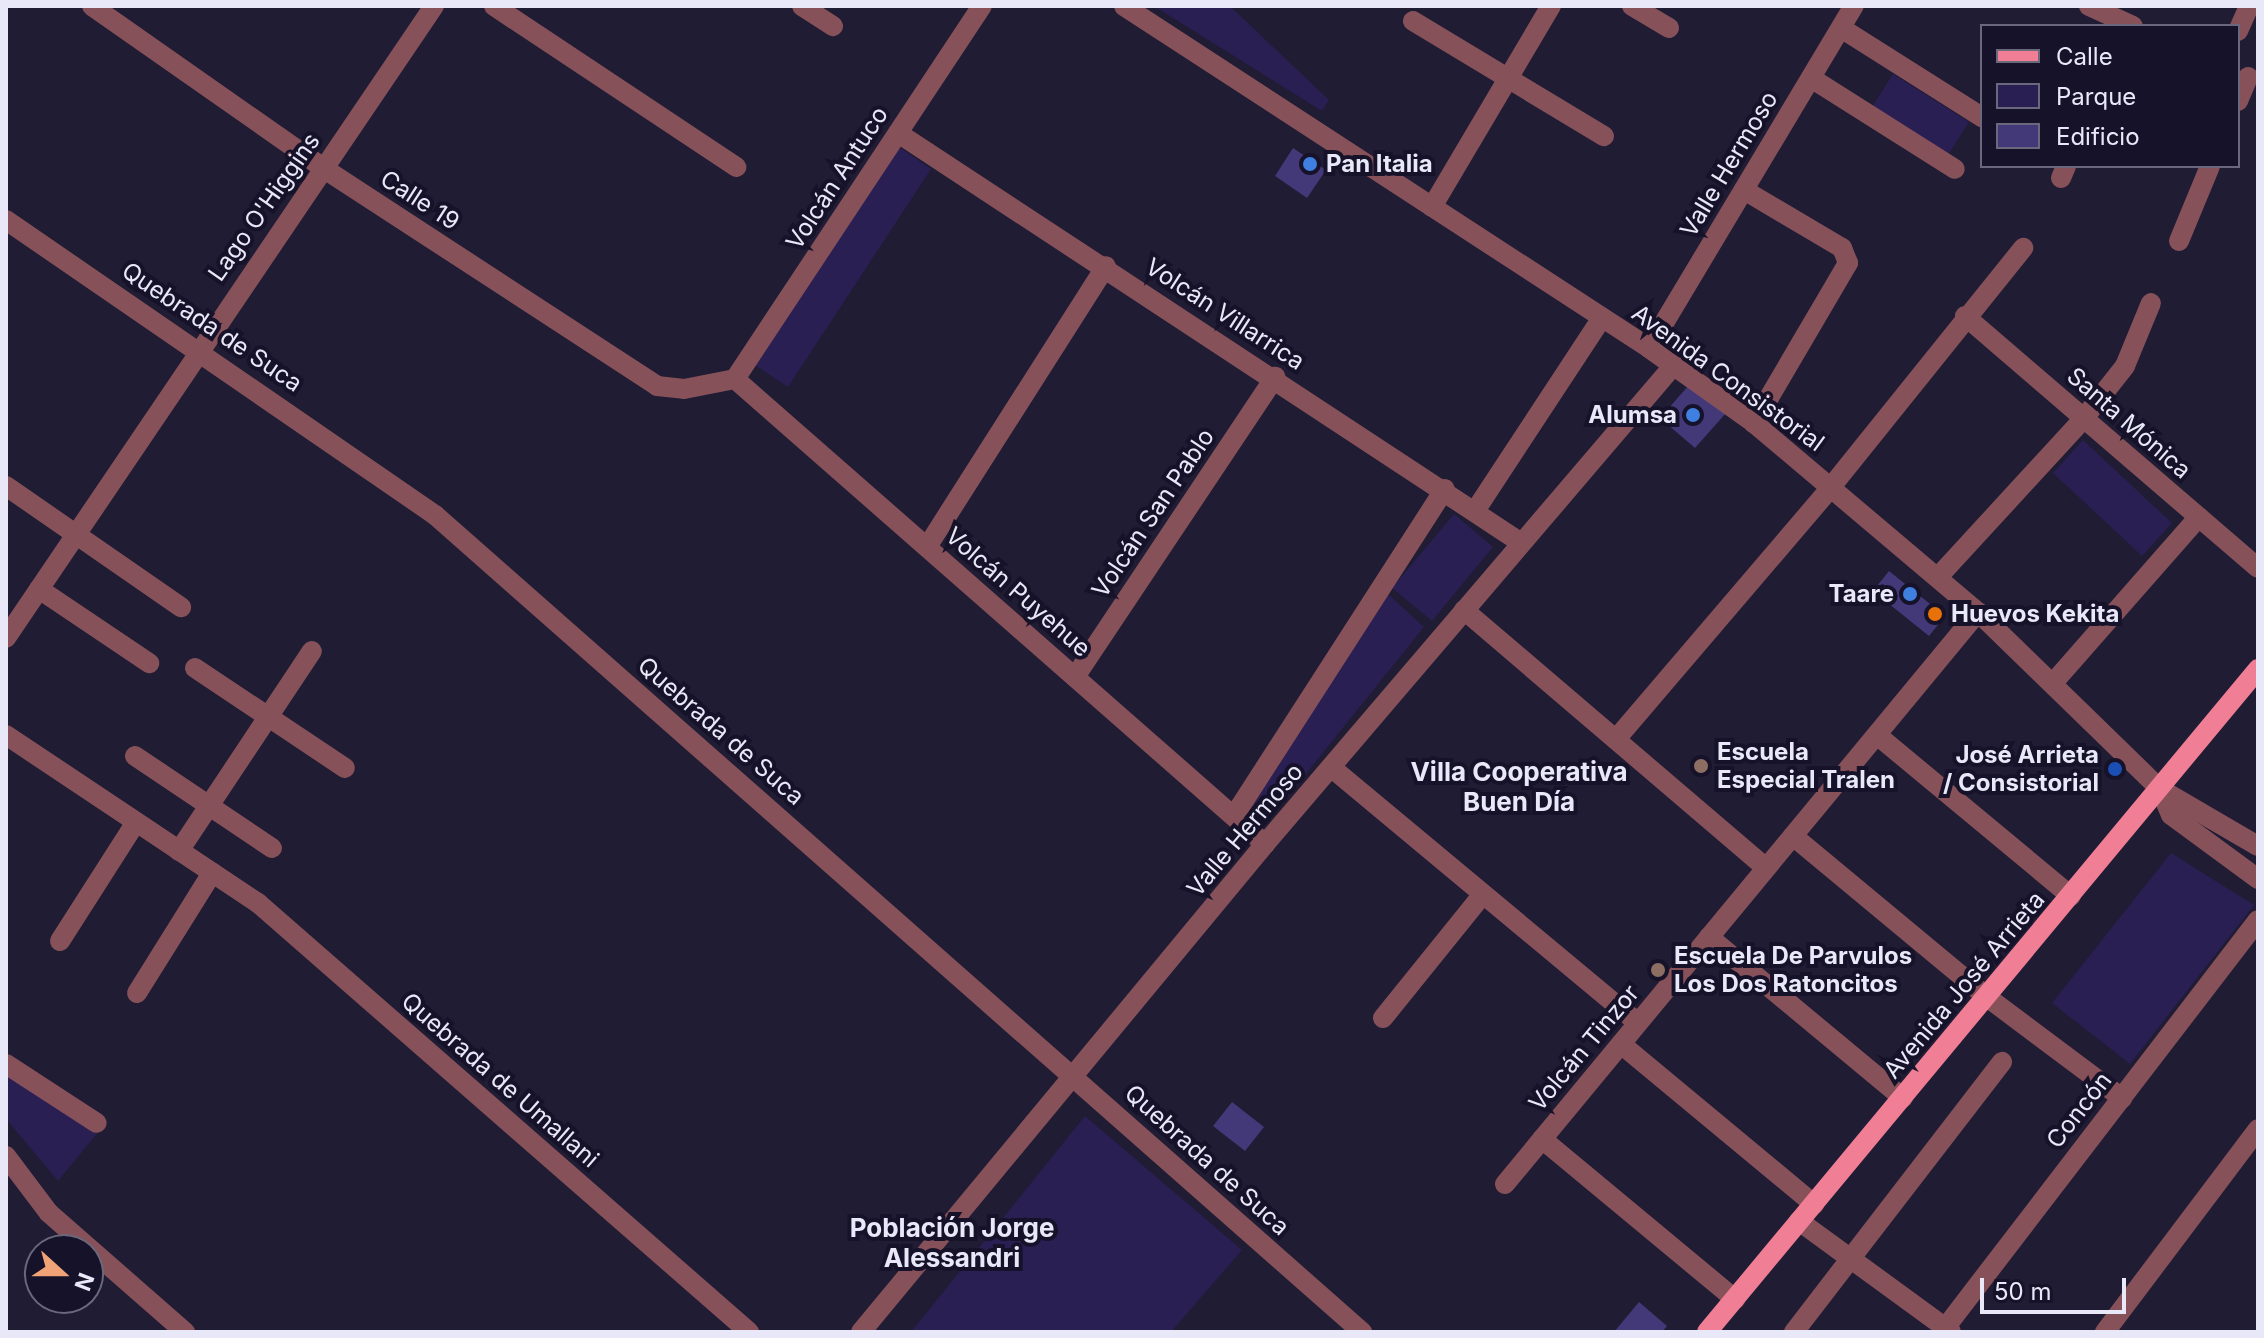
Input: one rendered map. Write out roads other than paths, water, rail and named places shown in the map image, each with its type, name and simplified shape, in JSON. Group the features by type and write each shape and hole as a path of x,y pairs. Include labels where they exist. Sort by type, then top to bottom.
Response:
{"main road":[{"name":"Avenida José Arrieta","path":"1707,1332 2258,669"}],"street":[{"name":"Calle 19","path":"92,6 323,168 657,386 684,389 735,379"},
{"name":"Lago O'Higgins","path":"6,638 198,349 434,6"},
{"path":"494,6 736,167"},
{"path":"802,6 833,26"},
{"name":"Volcán Antuco","path":"735,379 982,6"},
{"name":"Avenida Consistorial","path":"1124,6 1649,348 1754,423 1978,612 2160,789 2258,846"},
{"path":"1432,207 1551,6"},
{"path":"1632,6 1669,28"},
{"name":"Valle Hermoso","path":"1649,348 1854,6"},
{"path":"2089,6 2128,20"},
{"path":"2240,26 2249,6"},
{"path":"1413,21 1604,136"},
{"path":"1841,28 1980,116"},
{"path":"2240,96 2248,77"},
{"path":"1811,78 1955,169"},
{"name":"Volcán Villarrica","path":"898,133 1275,377 1520,542"},
{"path":"2179,241 2209,168"},
{"path":"1744,190 1842,248 1848,263 1754,423"},
{"name":"Quebrada de Suca","path":"6,220 198,349 435,515 1362,1332"},
{"path":"1617,738 1831,487 1965,316 2023,248"},
{"path":"927,547 1106,266"},
{"path":"1938,577 2084,418 2125,366 2151,303"},
{"name":"Santa Mónica","path":"1965,316 2258,568"},
{"path":"1475,511 1602,318"},
{"name":"Valle Hermoso","path":"861,1332 1265,844 1674,365"},
{"name":"Volcán San Pablo","path":"1075,677 1275,377"},
{"name":"Volcán Puyehue","path":"735,379 1265,844"},
{"path":"6,486 181,607"},
{"name":"Valle Hermoso","path":"1234,816 1445,489"},
{"path":"2053,683 2199,517"},
{"path":"39,589 149,663"},
{"path":"1464,610 1766,868"},
{"name":"Volcán Tinzor","path":"1505,1184 1978,612"},
{"path":"179,851 312,651"},
{"path":"195,668 345,768"},
{"name":"Quebrada de Umallani","path":"6,735 258,903 749,1332"},
{"path":"1877,735 2071,896"},
{"path":"135,756 272,848"},
{"path":"1332,768 1638,1023"},
{"path":"2160,789 2171,815 2258,879"},
{"path":"60,941 136,822"},
{"path":"1793,836 1987,997 2122,1098"},
{"path":"137,993 212,873"},
{"path":"1383,1018 1483,894"},
{"name":"Concón","path":"1946,1331 2258,920"},
{"path":"1709,937 1903,1098"},
{"path":"1621,1044 1814,1204"},
{"path":"1794,1332 2002,1062"},
{"path":"6,1064 97,1123"},
{"path":"2105,1332 2258,1129"},
{"path":"1542,1139 1735,1299"},
{"path":"6,1156 49,1213 185,1332"},
{"path":"1799,1221 1946,1331"}],"place":[{"name":"Pan Italia","path":"1310,164"},
{"name":"Alumsa","path":"1693,415"},
{"name":"Taare","path":"1910,594"},
{"name":"Huevos Kekita","path":"1935,614"},
{"name":"Escuela Especial Tralen","path":"1701,766"},
{"name":"José Arrieta / Consistorial","path":"2115,769"},
{"name":"Escuela De Parvulos Los Dos Ratoncitos","path":"1658,970"}],"district":[{"name":"Villa Cooperativa Buen Día","path":"1519,787"},
{"name":"Población Jorge Alessandri","path":"952,1243"}]}
